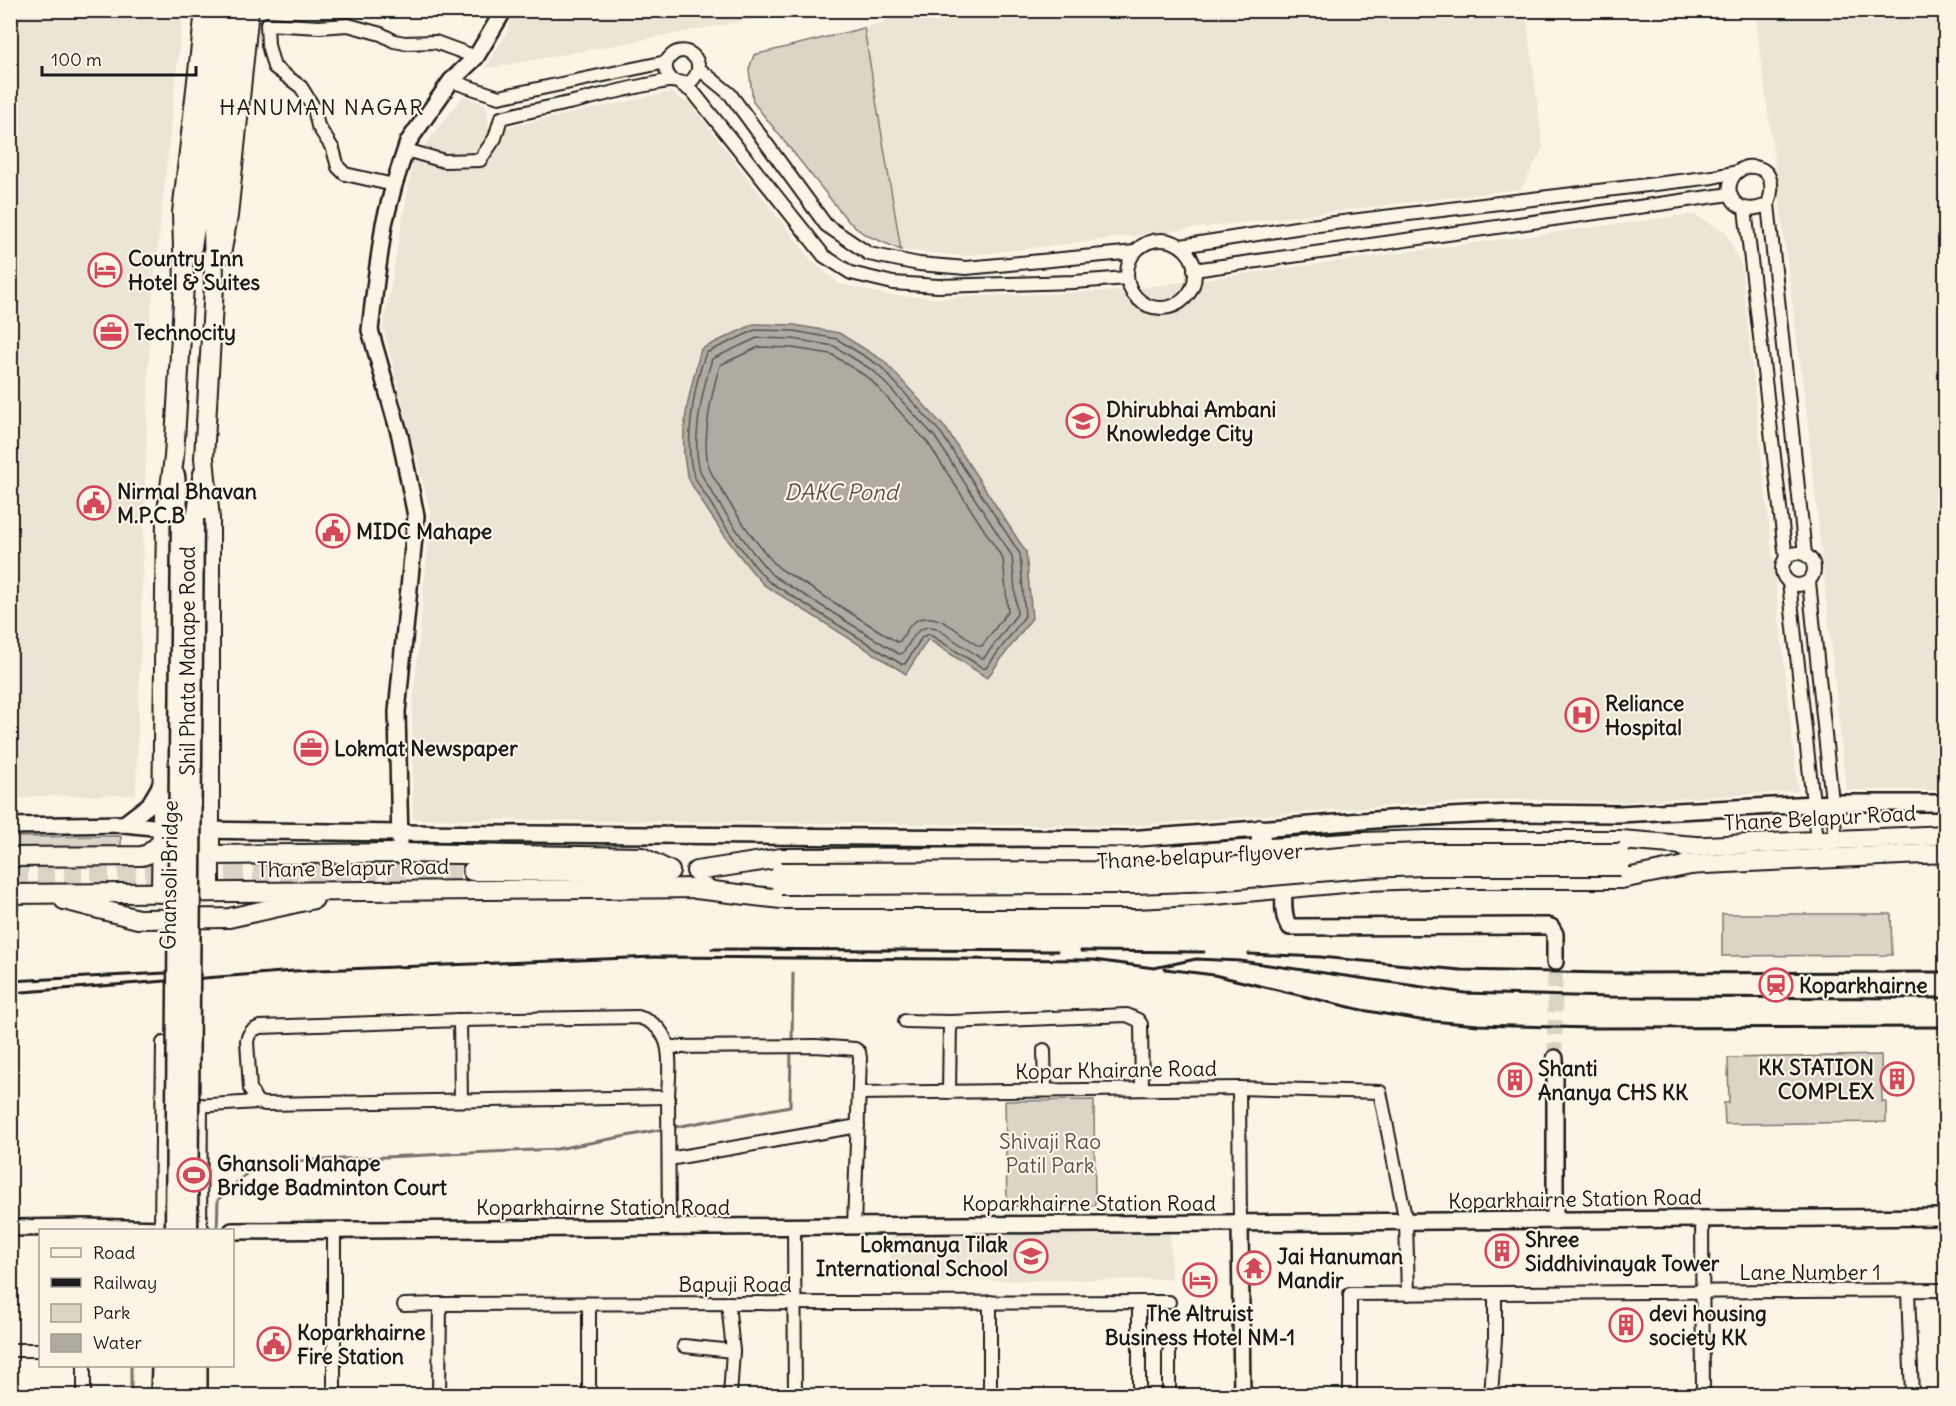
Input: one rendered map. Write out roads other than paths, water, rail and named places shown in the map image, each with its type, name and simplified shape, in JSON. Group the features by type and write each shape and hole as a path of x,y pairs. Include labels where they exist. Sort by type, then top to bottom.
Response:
{"main road":[{"path":"184,284 182,213 205,10"},
{"path":"214,286 205,224 221,10"},
{"path":"184,284 205,224 234,10"},
{"path":"214,286 228,216 249,10"},
{"name":"Shil Phata Mahape Road","path":"161,893 165,519 174,457 184,284"},
{"name":"Shil Phata Mahape Road","path":"210,892 210,519 204,458 214,286"},
{"name":"Shil Phata Mahape Road","path":"174,457 188,519"},
{"path":"188,519 204,458"},
{"name":"Ghansoli Bridge","path":"165,1229 188,519"},
{"name":"Ghansoli Bridge","path":"188,519 189,1229"},
{"path":"1260,829 1265,890"},
{"path":"10,857 142,856 148,854 162,835"},
{"name":"Thane Belapur Road","path":"1696,846 1946,835"},
{"path":"696,880 781,858 1135,857 1427,840 1621,840 1696,846"},
{"path":"1620,859 1696,846"},
{"name":"Thane Belapur Road","path":"210,855 400,853 642,857 670,871 696,880"},
{"name":"Thane Belapur Road","path":"1696,864 1946,853"},
{"path":"1620,859 1696,864"},
{"name":"Thane belapur flyover","path":"696,880 1135,884 1214,881 1365,868 1620,859"},
{"path":"696,880 781,899 1136,898 1215,895 1366,881 1621,879 1696,864"},
{"path":"472,871 670,871"},
{"name":"Thane Belapur Road","path":"10,894 351,891 696,880"},
{"path":"40,894 138,919 229,918 351,891"},
{"path":"171,1395 172,1367"},
{"path":"188,1367 188,1395"}],"street":[{"path":"400,853 398,712 416,516 400,436 370,330 384,224 408,142 451,81 476,57 504,10"},
{"path":"394,185 340,171 333,149 318,126 314,108 301,87 274,67 268,45 267,24 319,27 348,25 381,34 394,41 435,42 476,57"},
{"path":"451,81 499,97 666,62 673,54 683,51 696,59 698,69 694,78 686,83 676,82 501,118"},
{"path":"666,62 666,72 676,82 694,93 824,256 851,273 893,283 938,286 1127,278"},
{"path":"698,69 730,94 826,225 869,254 919,264 966,268 1135,252"},
{"path":"406,150 444,161 480,159 495,138 501,118 499,97"},
{"path":"1181,246 1302,227 1713,177 1737,172 1746,167 1765,172 1772,184 1768,204 1805,554"},
{"path":"1737,172 1731,182 1730,194 1733,200 1744,209 1756,209 1768,204"},
{"path":"1194,270 1730,194"},
{"path":"1744,209 1786,559"},
{"path":"1162,240 1181,246 1192,261 1194,270 1192,288 1187,296 1172,306 1163,308 1144,304 1130,288 1127,278 1127,269 1135,252 1152,241 1162,240"},
{"path":"1816,840 1789,582 1783,573 1783,563 1794,554 1805,554 1813,561 1814,567 1809,582 1836,840"},
{"path":"1789,582 1798,585 1809,582"},
{"path":"124,824 148,805 162,783"},
{"path":"10,826 124,824 162,835 209,830 1128,839 1388,819 1490,814 1619,814 1833,803 1946,803"},
{"path":"1279,827 1285,914 1290,927 1547,926 1551,927 1555,934 1555,962"},
{"path":"905,1021 950,1022 1127,1015 1134,1017 1141,1024 1142,1089"},
{"path":"257,1102 250,1089 247,1041 252,1030 260,1027 460,1020 638,1017 648,1020 660,1030 669,1047 669,1228"},
{"path":"460,1020 461,1100"},
{"path":"949,1092 950,1022"},
{"path":"163,1043 165,1229"},
{"path":"669,1047 816,1046 855,1049 859,1052 854,1226"},
{"path":"1044,1050 1045,1090"},
{"path":"1555,1058 1555,1221"},
{"path":"1239,1088 1380,1092 1406,1222 1408,1294"},
{"name":"Kopar Khairane Road","path":"859,1093 1239,1088 1240,1223"},
{"path":"162,1109 257,1102 265,1104 461,1100 668,1103"},
{"path":"200,1229 201,1105"},
{"path":"669,1159 858,1126"},
{"name":"Koparkhairne Station Road","path":"234,1231 1946,1217"},
{"path":"1702,1219 1703,1395"},
{"path":"1240,1223 1242,1395"},
{"path":"794,1227 795,1395"},
{"path":"10,1228 86,1229"},
{"path":"334,1231 334,1395"},
{"name":"Lane Number 1","path":"1350,1395 1350,1294 1946,1290"},
{"path":"1908,1291 1912,1395"},
{"path":"1491,1395 1495,1293"},
{"path":"990,1302 990,1395"},
{"path":"1139,1302 1139,1395"},
{"name":"Bapuji Road","path":"404,1305 1169,1302"},
{"path":"728,1303 733,1351 730,1395"},
{"path":"439,1395 440,1304"},
{"path":"589,1304 589,1395"},
{"path":"684,1346 733,1351"},
{"path":"10,1350 39,1350"},
{"path":"1169,1352 1169,1395"},
{"path":"84,1367 84,1395"},
{"path":"159,1395 160,1367"},
{"path":"199,1367 199,1395"}],"water":[{"name":"DAKC Pond","path":"754,324 794,325 839,333 884,361 946,429 1026,552 1032,618 987,678 928,639 906,674 764,585 739,555 708,511 690,482 685,461 684,429 693,379 701,349"}],"waterway":[{"path":"792,1042 793,973"},
{"path":"670,1128 790,1106 791,1049"},
{"path":"217,1229 218,1200 258,1163 557,1149 664,1129"},
{"path":"131,1367 131,1396"}],"tunnel":[{"path":"10,875 472,871"},
{"path":"1555,962 1555,1058"}],"railway":[{"path":"712,949 1057,951"},
{"path":"1081,951 1204,952"},
{"path":"1249,954 1320,957 1461,970 1610,973 1946,972"},
{"path":"10,993 294,971 654,957 1094,960 1154,968 1196,959 1241,961 1465,993 1609,997 1946,998"},
{"path":"1165,969 1214,975 1362,1010 1420,1020 1478,1025 1590,1028 1946,1027"},
{"path":"10,981 166,973"}],"place":[{"name":"Country Inn Hotel & Suites","path":"105,270"},
{"name":"Technocity","path":"111,332"},
{"name":"Dhirubhai Ambani Knowledge City","path":"1083,421"},
{"name":"Nirmal Bhavan M.P.C.B","path":"94,503"},
{"name":"MIDC Mahape","path":"333,531"},
{"name":"Reliance Hospital","path":"1582,715"},
{"name":"Lokmat Newspaper","path":"311,748"},
{"name":"Koparkhairne","path":"1776,985"},
{"name":"KK STATION COMPLEX","path":"1897,1079"},
{"name":"Shanti Ananya CHS KK","path":"1515,1080"},
{"name":"Ghansoli Mahape Bridge Badminton Court","path":"194,1175"},
{"name":"Shree Siddhivinayak Tower","path":"1502,1251"},
{"name":"Lokmanya Tilak International School","path":"1031,1256"},
{"name":"Jai Hanuman Mandir","path":"1254,1268"},
{"name":"The Altruist Business Hotel NM-1","path":"1200,1280"},
{"name":"devi housing society KK","path":"1626,1325"},
{"name":"Koparkhairne Fire Station","path":"274,1344"}],"district":[{"name":"HANUMAN NAGAR","path":"322,107"}],"park label":[{"name":"Shivaji Rao Patil Park","path":"1050,1153"}]}
